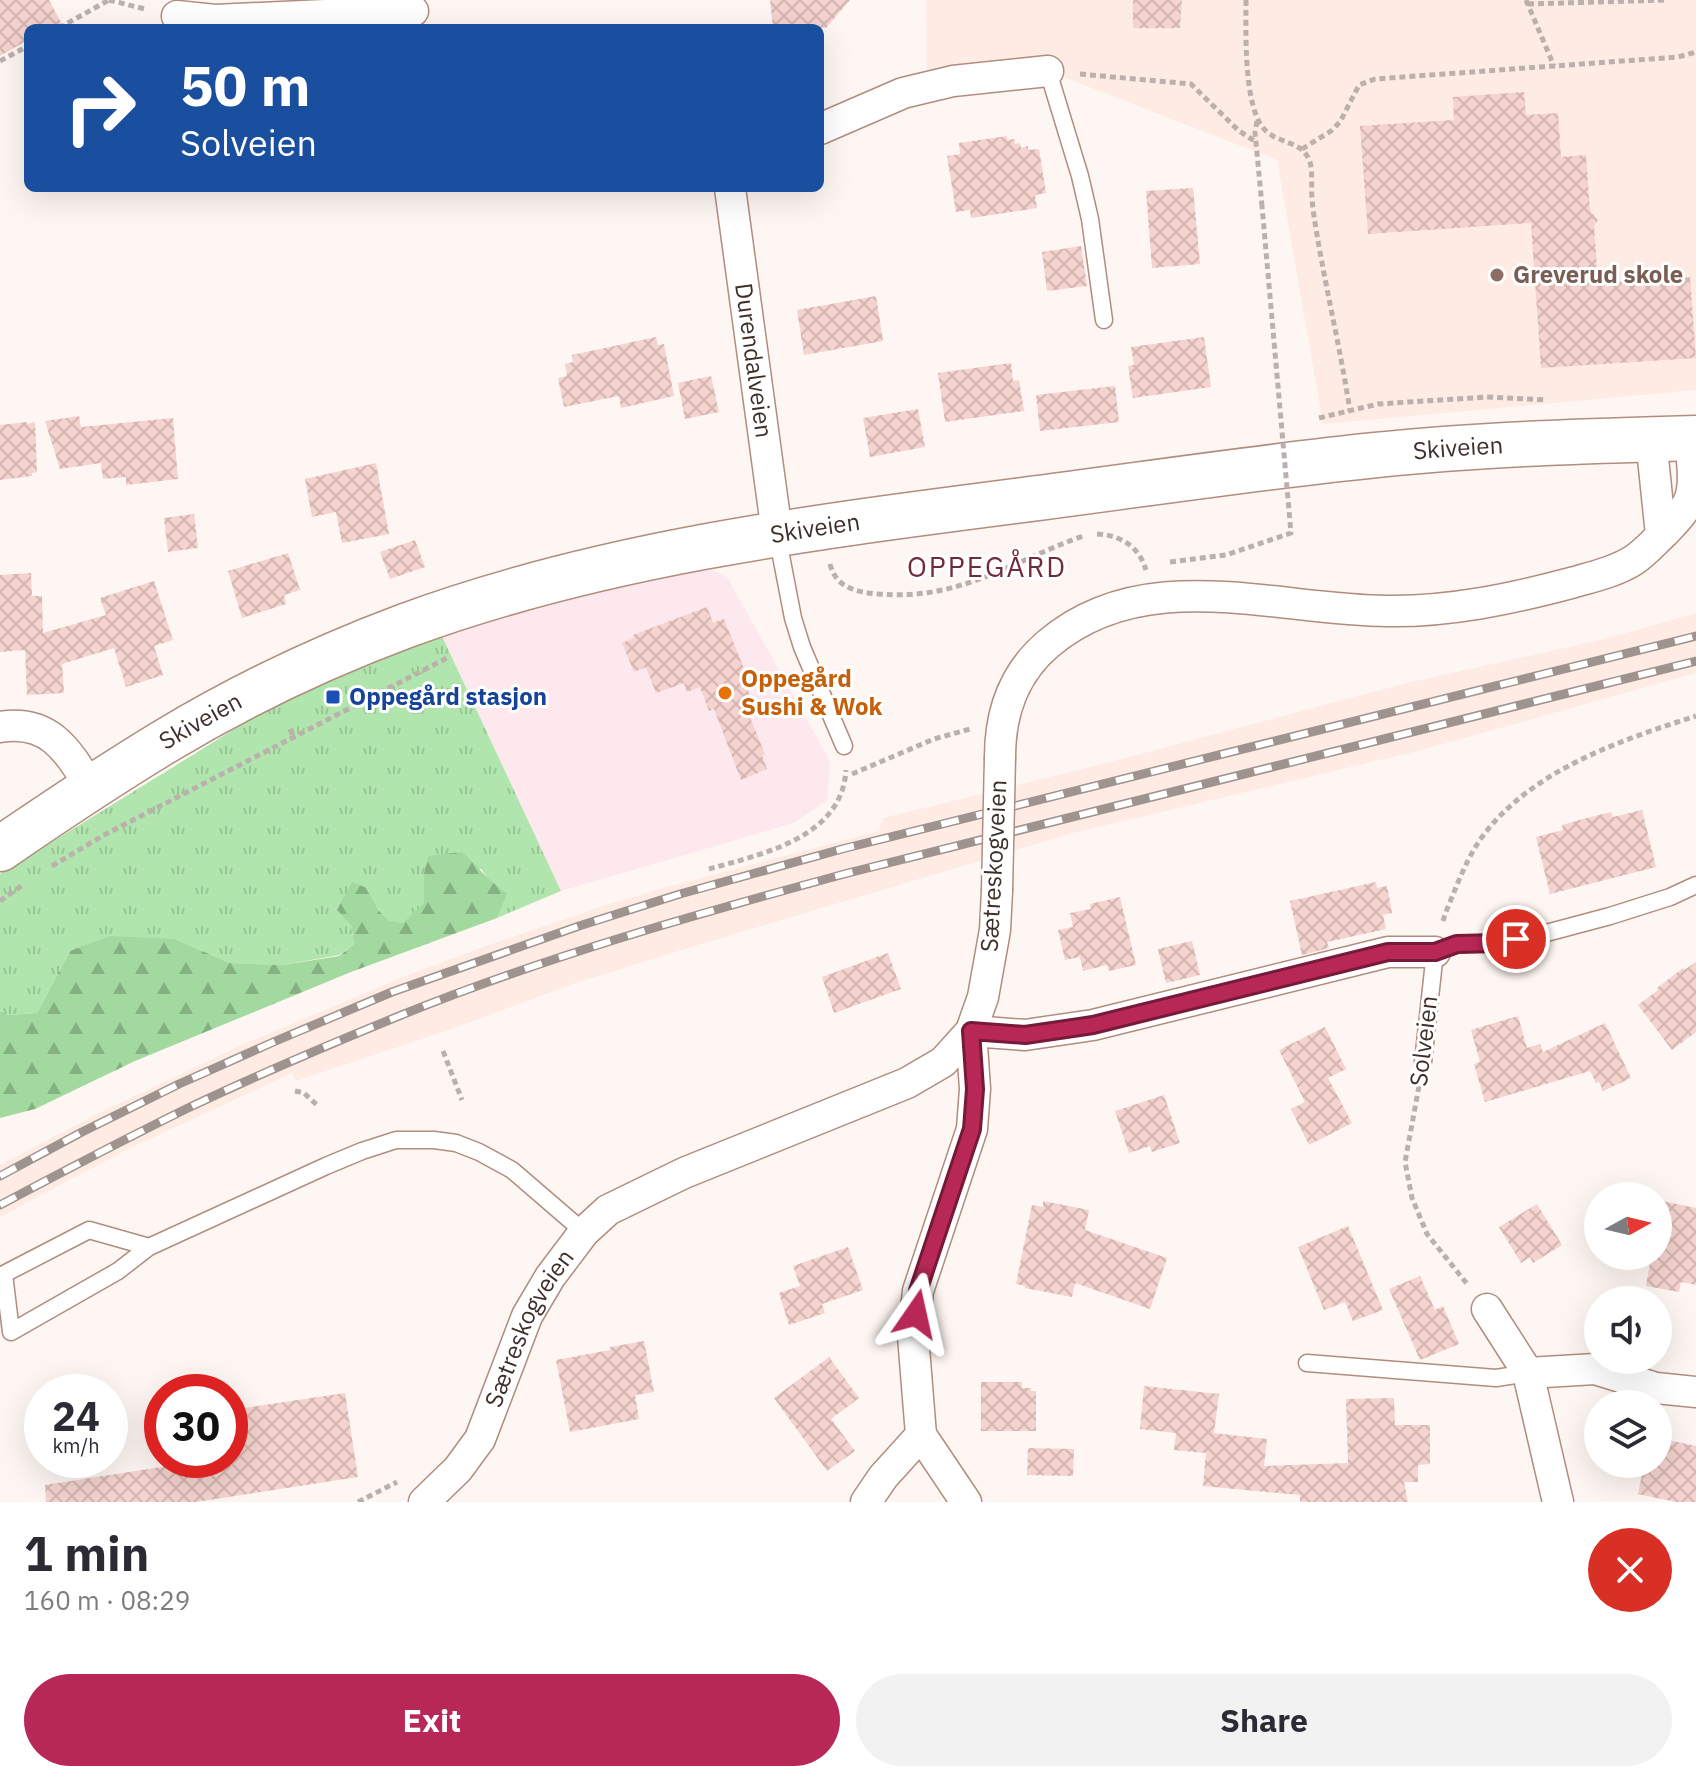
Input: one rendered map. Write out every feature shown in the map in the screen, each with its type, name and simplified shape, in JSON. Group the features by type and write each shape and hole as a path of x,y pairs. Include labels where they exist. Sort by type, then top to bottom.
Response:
{"main road":[{"name":"Skiveien","path":"0,849 168,739 244,697 404,627 486,599 581,572 677,551 780,550 1375,455 1478,446 1679,438"}],"street":[{"path":"177,16 215,20 416,13"},
{"path":"824,127 903,93 953,81 1048,71"},
{"name":"Durendalveien","path":"731,192 780,550"},
{"name":"Sætreskogveien","path":"424,1502 458,1469 480,1439 527,1316 550,1277 584,1232 608,1210 684,1173 907,1083 943,1062 971,1031 983,997 991,956 997,891 1002,725 1011,693 1024,670 1041,650 1087,618 1126,603 1150,598 1210,596 1349,610 1449,608 1516,597 1610,571 1633,561 1661,535 1679,438"},
{"path":"0,727 30,727 56,739 69,753 91,788"},
{"path":"966,1502 921,1435 913,1336 918,1291 972,1129 975,1089 971,1031 1025,1035 1093,1025 1388,952 1435,952"},
{"path":"1487,1309 1528,1373 1558,1502"},
{"path":"1528,1373 1595,1369 1656,1388 1696,1392"},
{"path":"866,1502 883,1477 921,1435"}],"lane":[{"path":"1048,71 1090,219 1104,320"},
{"path":"780,550 802,647 844,746"},
{"path":"1435,952 1457,944 1498,943 1547,933 1670,897 1696,885"},
{"name":"Solveien","path":"1423,1062 1435,952"},
{"path":"149,1247 89,1230 4,1274 11,1332 118,1271 149,1247 326,1166 396,1140 456,1143 479,1152 512,1170 584,1232"},
{"path":"1307,1363 1496,1378 1528,1373"}],"path":[{"path":"66,24 109,0"},
{"path":"1246,0 1250,88 1258,120 1269,134 1302,149 1312,171 1315,225 1350,411"},
{"path":"1554,66 1527,2 1667,0"},
{"path":"0,61 24,48"},
{"path":"1302,149 1331,131 1340,122 1359,85 1375,79 1678,57 1696,52"},
{"path":"1048,71 1191,84 1238,130 1256,142"},
{"path":"1170,562 1226,555 1291,533 1255,132 1258,120"},
{"path":"780,550 829,559 836,579 849,589 883,595 927,594 972,583 1083,536 1102,534 1121,539 1140,554 1150,598"},
{"path":"41,873 104,835 452,655"},
{"path":"1435,952 1444,916 1469,858 1485,833 1507,810 1530,791 1584,759 1620,742 1696,716"},
{"path":"290,729 293,737"},
{"path":"846,776 934,739 969,729"},
{"path":"709,869 785,845 818,826 838,802 846,776 844,746"},
{"path":"0,901 31,880"},
{"path":"443,1051 462,1100"},
{"name":"Solveien","path":"1423,1062 1405,1162 1412,1198 1427,1234 1487,1309"},
{"path":"295,1091 304,1093 317,1105"}],"shaded area":[{"name":"Greverud skole","path":"926,0 1696,0 1696,390 1323,424 1277,160 1048,71 927,72"},
{"path":"703,566 727,577 830,761 827,800 794,823 561,891 441,634 593,587"},
{"path":"1696,613 1696,673 1418,751 1073,833 573,984 296,1081 292,1073 124,1151 0,1217 0,1165 103,1111 242,1045 403,977 486,946 667,887 879,831 883,818 1099,765 1403,684 1609,638"}],"green space":[{"path":"441,634 561,891 497,918 508,893 492,884 481,869 424,874 424,903 404,923 389,922 379,911 367,888 351,925 354,944 339,955 283,965 230,963 175,939 70,951 37,1013 8,1015 0,1011 0,874 254,717 349,668"},
{"path":"462,852 508,893 497,918 351,972 135,1061 35,1109 0,1118 0,1011 8,1015 37,1013 70,951 110,936 175,939 230,963 283,965 339,956 354,944 351,925 337,910 352,882 367,888 379,911 389,921 403,923 424,903 424,874 428,856"}],"building":[{"path":"0,0 49,0 62,24 24,24 24,42 0,56"},
{"path":"770,0 850,0 826,28 824,24 773,24"},
{"path":"1133,0 1182,0 1180,28 1133,28"},
{"path":"1524,92 1526,115 1558,113 1561,157 1586,155 1590,211 1598,220 1594,226 1598,283 1690,277 1696,358 1541,368 1531,223 1368,234 1360,126 1454,120 1453,97"},
{"path":"1007,136 1007,140 1015,139 1015,144 1020,143 1021,148 1039,149 1046,193 1035,195 1037,208 971,218 970,210 956,212 947,156 960,154 959,143"},
{"path":"1193,188 1200,264 1152,268 1146,191"},
{"path":"1081,246 1087,286 1047,291 1042,252"},
{"path":"876,296 883,341 804,355 797,310"},
{"path":"656,337 658,345 664,344 674,396 621,408 619,396 564,407 558,378 567,376 565,364 573,362 572,355"},
{"path":"1204,337 1211,387 1133,398 1128,366 1134,365 1131,347"},
{"path":"1011,363 1013,381 1019,380 1024,411 945,422 938,373"},
{"path":"711,376 719,412 685,419 678,383"},
{"path":"1115,386 1119,422 1040,431 1036,395"},
{"path":"918,409 925,447 870,457 863,418"},
{"path":"79,416 81,427 173,418 178,479 126,485 126,477 103,479 101,463 60,469 45,421"},
{"path":"35,422 37,472 32,476 0,480 0,425"},
{"path":"376,463 389,534 342,543 336,512 312,517 305,479"},
{"path":"194,514 198,548 168,552 164,518"},
{"path":"415,540 425,567 390,579 380,552"},
{"path":"288,553 300,590 284,595 286,604 242,618 228,571"},
{"path":"31,573 32,596 42,596 43,633 106,615 100,598 154,581 173,640 154,646 163,675 126,687 114,648 62,664 64,693 27,695 25,650 0,652 0,575"},
{"name":"Oppegård Sushi & Wok","path":"707,607 713,623 724,619 745,671 741,673 750,695 742,698 765,754 762,755 767,769 741,780 714,709 709,711 700,687 687,692 684,683 656,693 646,667 634,672 622,643 634,638 633,635"},
{"path":"1642,810 1656,867 1550,894 1536,837 1563,830 1562,825 1587,818 1611,812 1613,817"},
{"path":"1376,882 1377,888 1387,886 1392,913 1383,915 1386,929 1327,942 1329,948 1302,955 1290,901"},
{"path":"1120,897 1136,965 1109,971 1107,965 1083,971 1080,957 1065,960 1058,930 1073,927 1070,913 1091,909 1090,904"},
{"path":"1192,941 1200,975 1166,983 1158,949"},
{"path":"888,953 901,989 834,1013 822,977"},
{"path":"1696,962 1696,1032 1672,1050 1638,1005 1683,968"},
{"path":"1518,1016 1527,1048 1540,1044 1543,1052 1605,1023 1631,1078 1603,1091 1590,1071 1485,1102 1474,1064 1480,1062 1471,1030"},
{"path":"1325,1027 1346,1069 1328,1078 1352,1123 1309,1145 1291,1109 1305,1102 1279,1050"},
{"path":"1164,1095 1180,1143 1152,1152 1150,1146 1129,1153 1115,1111"},
{"path":"1043,1201 1089,1210 1085,1230 1167,1258 1150,1309 1075,1283 1072,1297 1016,1284 1032,1205 1043,1207"},
{"path":"1672,1203 1696,1208 1696,1285 1681,1282 1679,1292 1672,1291 1672,1286 1646,1286 1649,1270 1672,1270"},
{"path":"1537,1204 1562,1245 1533,1263 1530,1257 1521,1263 1499,1227"},
{"path":"1348,1226 1383,1310 1353,1321 1345,1302 1324,1310 1298,1247"},
{"path":"848,1247 863,1290 822,1304 825,1313 789,1325 779,1293 800,1286 793,1266"},
{"path":"1420,1276 1435,1310 1443,1306 1459,1344 1420,1360 1389,1289"},
{"path":"644,1341 654,1392 635,1395 639,1419 570,1432 556,1360"},
{"path":"829,1357 859,1398 831,1419 855,1451 827,1471 774,1398"},
{"path":"981,1382 1022,1382 1022,1388 1036,1391 1036,1431 981,1431"},
{"path":"1144,1386 1219,1394 1214,1433 1267,1439 1264,1466 1348,1463 1346,1399 1394,1398 1395,1425 1430,1425 1430,1464 1418,1465 1418,1482 1404,1482 1408,1502 1300,1502 1300,1495 1203,1486 1206,1453 1174,1450 1176,1433 1140,1429"},
{"path":"345,1393 358,1477 196,1502 46,1502 45,1485 90,1478 128,1478 128,1472 144,1470 144,1478 248,1478 248,1407"},
{"path":"1672,1441 1696,1446 1696,1502 1676,1502 1638,1494 1641,1478 1672,1478"},
{"path":"1028,1448 1074,1449 1073,1476 1027,1475"}],"railway":[{"path":"0,1176 179,1084 278,1040 392,992 579,926 842,849 1696,636"},
{"path":"0,1205 164,1120 266,1072 454,995 565,956 848,873 1696,661"}],"place":[{"name":"Greverud skole","path":"1497,275"},
{"name":"Oppegård Sushi & Wok","path":"725,693"},
{"name":"Oppegård stasjon","path":"333,697"}],"district":[{"name":"OPPEGÅRD","path":"987,567"}],"route":[{"path":"916,1314 918,1291 972,1129 975,1089 971,1031 1025,1035 1093,1025 1388,952 1435,952 1457,944 1498,943 1516,939"}]}
